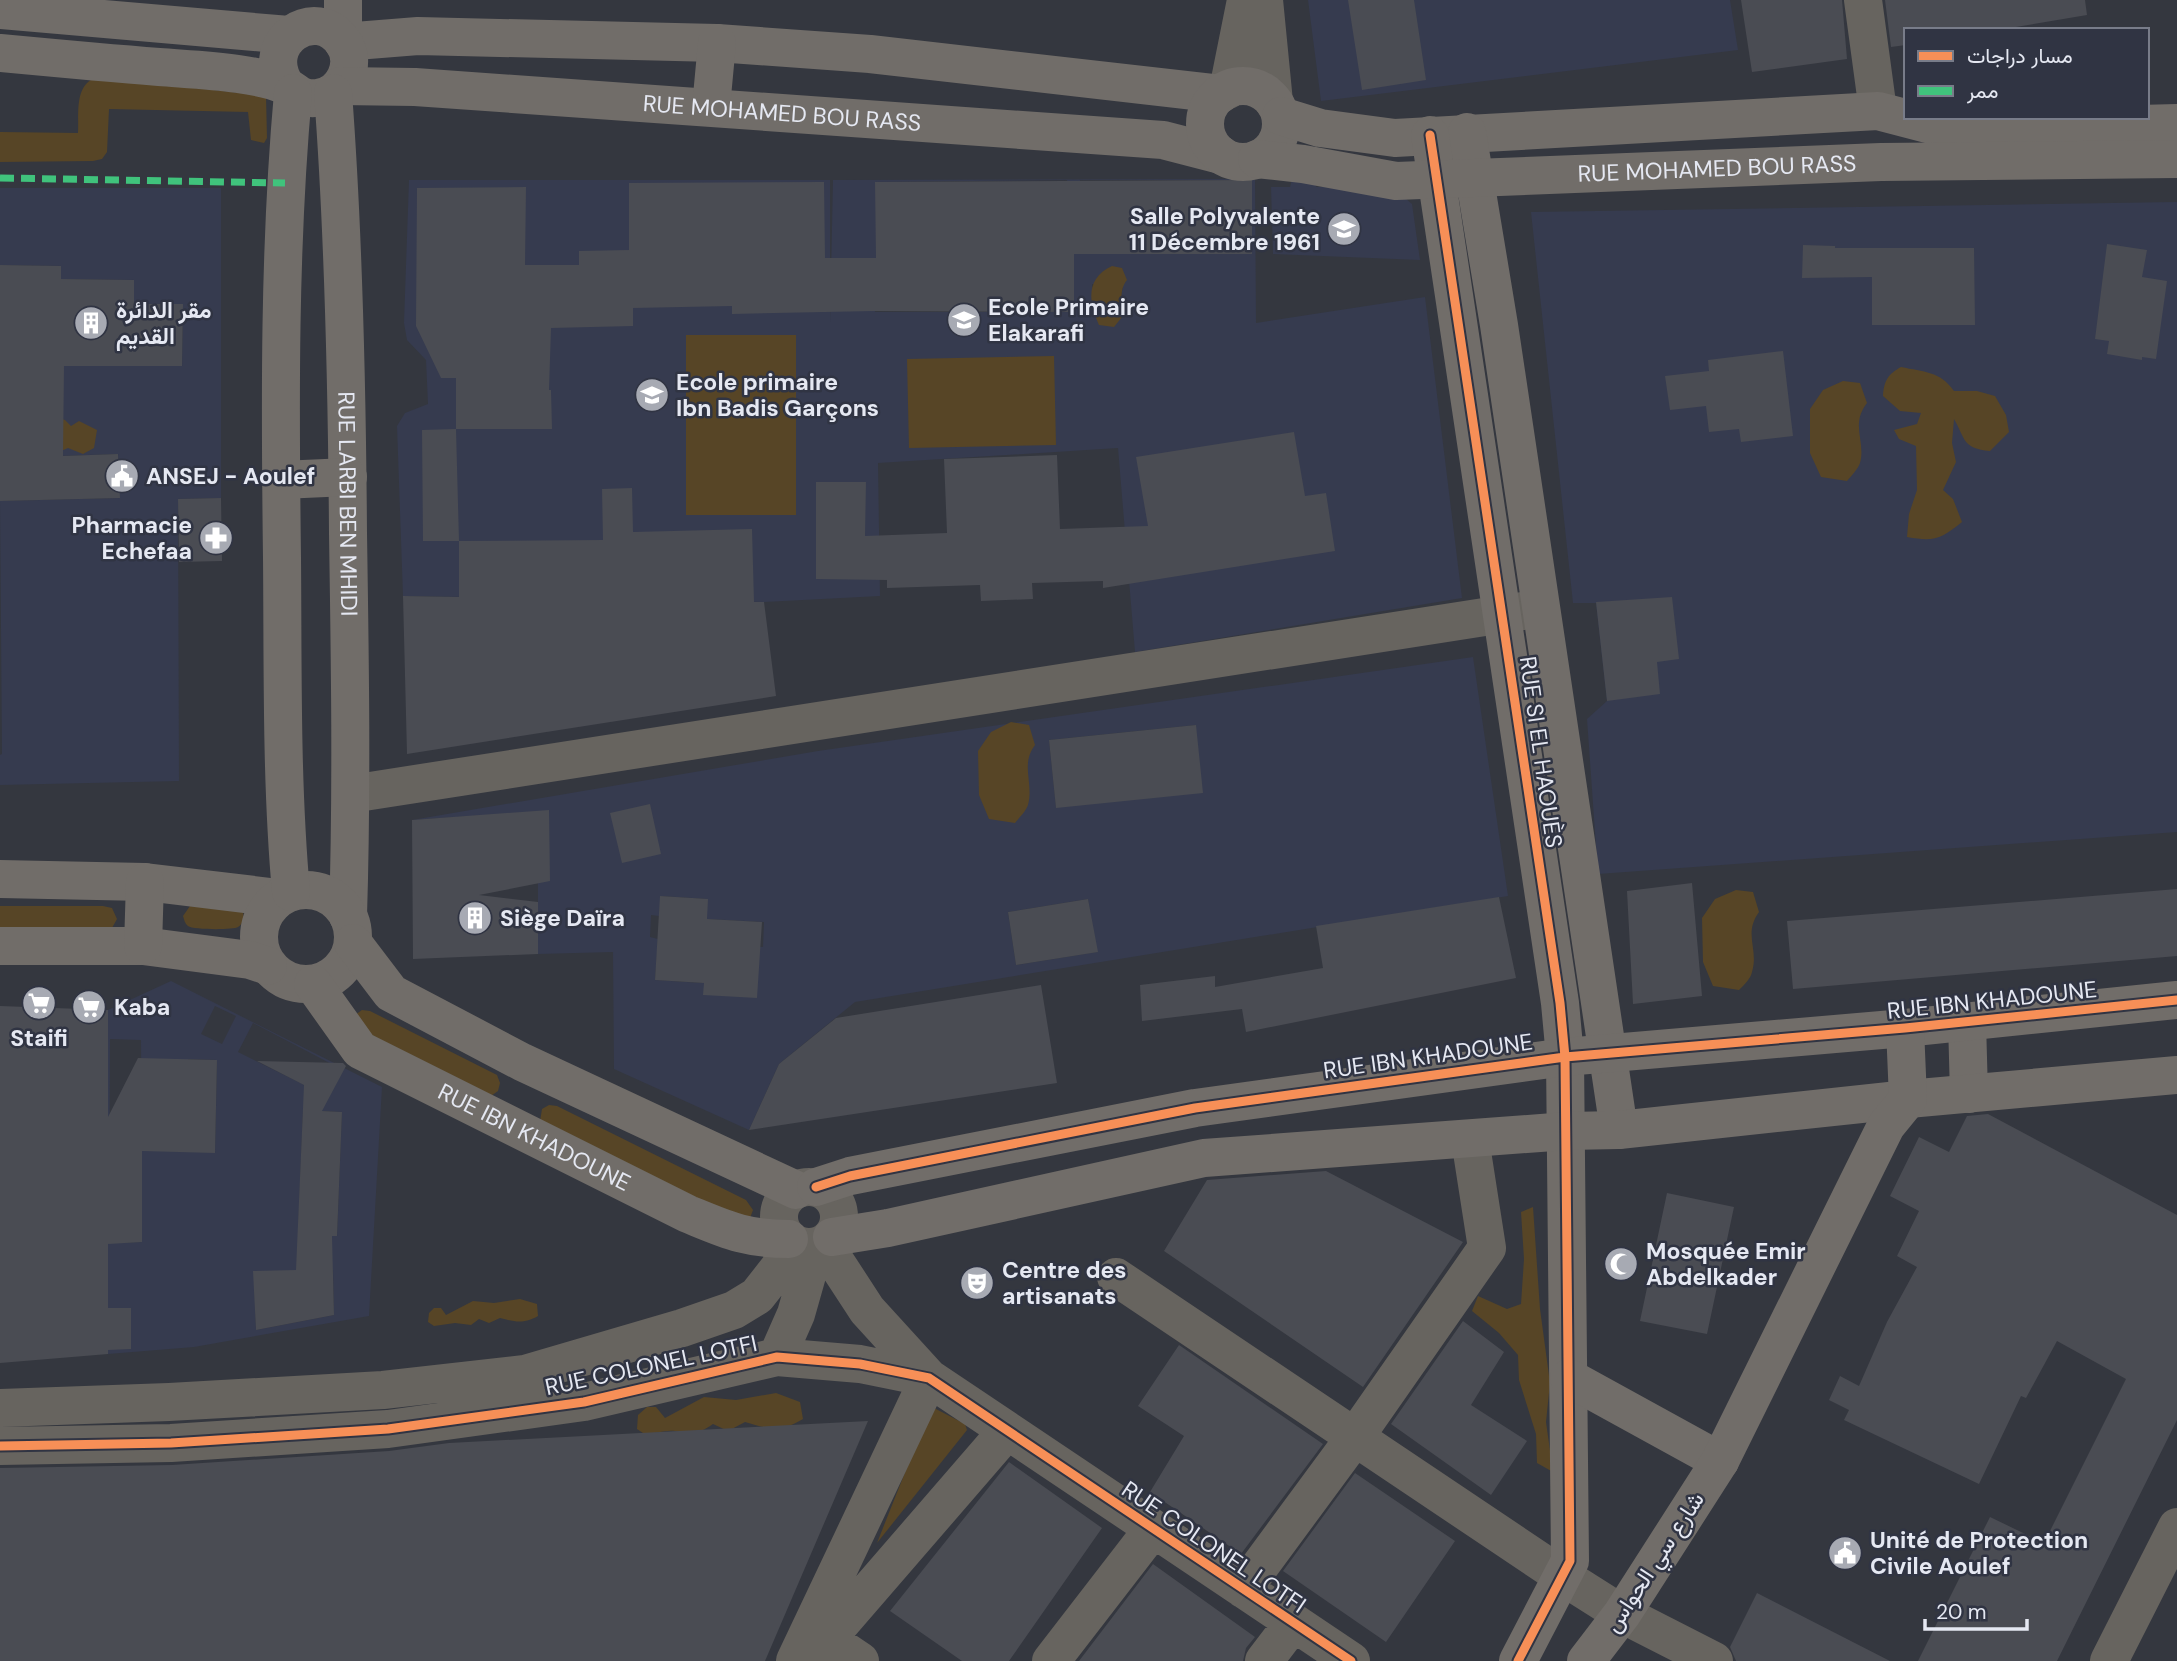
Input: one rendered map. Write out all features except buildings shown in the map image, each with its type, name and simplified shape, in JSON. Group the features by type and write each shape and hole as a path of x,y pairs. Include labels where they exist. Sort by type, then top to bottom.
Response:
{"street":[{"path":"343,0 343,42"},
{"path":"1224,92 1246,0"},
{"path":"1264,0 1281,125 1277,142 1265,155 1239,157 1212,146 1207,136 1207,113 1212,102 1224,92 1240,86 1253,88 1265,93 1277,109"},
{"path":"1863,0 1878,111 1881,162"},
{"path":"0,10 295,21 334,33 348,52 349,64 347,76 336,89 317,98 238,74 0,53"},
{"path":"285,895 281,297 289,89 281,78 277,60 295,21"},
{"path":"343,42 418,36 717,43 870,54 1224,92"},
{"path":"711,107 717,43"},
{"name":"RUE MOHAMED BOU RASS","path":"336,89 415,86 1163,140 1239,157 1303,164 1396,181 1881,162 2177,159"},
{"name":"RUE LARBI BEN MHIDI","path":"336,89 348,477 351,929"},
{"name":"RUE MOHAMED BOU RASS","path":"1277,109 1320,128 1395,138 1878,111 1904,118"},
{"name":"RUE MOHAMED BOU RASS","path":"1909,119 1947,129 2177,122"},
{"name":"RUE SI EL HAOUÈS","path":"1448,133 1475,178 1619,1130"},
{"name":"RUE SI EL HAOUÈS","path":"1448,133 1436,180 1560,1003 1567,1131 1569,1378"},
{"path":"281,480 348,477"},
{"path":"351,794 1542,607"},
{"path":"1519,736 1560,728"},
{"path":"0,879 145,882 285,895"},
{"path":"143,946 145,882"},
{"path":"268,966 258,937 260,922 268,909 285,895 304,889 330,896 341,904 351,929 391,993 522,1062 834,1199 840,1218 838,1228 811,1242"},
{"path":"0,946 143,946 250,960 268,966 281,977 297,983 313,984 336,974 350,955 351,929"},
{"name":"RUE IBN KHADOUNE","path":"313,984 360,1050 664,1202 738,1235 811,1242 888,1228 1204,1158 1567,1131 1619,1130 1908,1099 2177,1075"},
{"name":"RUE IBN KHADOUNE","path":"806,1188 850,1176 1195,1108 1564,1057 1905,1028 2177,1000"},
{"path":"1967,1022 1969,1094"},
{"path":"1905,1028 1908,1099"},
{"name":"شارع سي الحواس","path":"1586,1661 1622,1614 1720,1461 1886,1126 1908,1099"},
{"path":"1195,1108 1204,1158"},
{"path":"1243,1589 1355,1437 1487,1248 1469,1139"},
{"path":"806,1188 787,1196 779,1213 782,1232 811,1242 867,1310 929,1378 817,1643"},
{"path":"738,1235 749,1241 758,1251 766,1274 764,1287"},
{"name":"RUE COLONEL LOTFI","path":"0,1408 383,1390 525,1374 734,1310 757,1296 811,1242"},
{"name":"RUE COLONEL LOTFI","path":"777,1357 796,1314 811,1242"},
{"path":"1116,1278 1562,1576 1622,1614 1714,1661"},
{"name":"RUE COLONEL LOTFI","path":"0,1446 172,1443 388,1429 584,1402 777,1357 860,1364 929,1378 1351,1661"},
{"path":"1518,1661 1570,1561 1569,1378 1720,1461"},
{"path":"169,1402 172,1443"},
{"path":"794,1661 817,1643 1007,1431"},
{"path":"2109,1661 2177,1527"},
{"path":"1051,1661 1153,1529"},
{"path":"1264,1661 1293,1623"},
{"path":"817,1643 860,1661"}],"shaded area":[{"path":"1308,0 1730,0 1738,50 1321,101"},
{"path":"98,77 266,96 267,138 264,143 251,140 248,112 109,109 107,152 102,159 0,162 0,132 78,133 81,92 90,80"},
{"path":"1255,179 1256,323 1425,297 1462,598 1135,652 1118,448 878,463 880,596 764,602 403,596 397,426 405,413 428,404 426,360 407,340 404,323 409,180 830,180 830,324 833,180","holes":["1067,180 1067,242 876,182","1080,180 1252,180 1252,254 1081,254","874,259 1074,259 1074,312 875,312","1092,284 1123,285 1121,297 1092,310"]},
{"name":"Salle Polyvalente 11 Décembre 1961","path":"1292,179 1315,181 1316,187 1392,187 1412,204 1420,260 1273,254 1271,187 1290,187"},
{"path":"0,188 221,188 221,498 178,499 179,781 0,785 0,501 119,498 118,454 0,458 64,341 111,366 182,366 183,305 134,304 134,280 61,279 61,266 0,265"},
{"path":"2177,202 2177,832 1598,874 1587,719 1607,701 1596,603 1573,603 1531,212"},
{"path":"1112,266 1122,268 1127,280 1122,293 1122,317 1114,327 1099,325 1091,299 1097,277"},
{"path":"686,335 796,335 796,515 686,515"},
{"path":"1054,356 1056,445 909,448 907,359"},
{"path":"1901,367 1937,376 1954,391 1977,391 1995,396 2006,415 2009,432 1990,451 1969,445 1954,419 1952,443 1956,462 1943,490 1953,499 1962,522 1937,538 1907,537 1909,514 1917,490 1916,446 1899,439 1894,430 1917,424 1921,413 1900,411 1883,396 1888,378"},
{"path":"1843,381 1860,383 1867,403 1859,426 1860,463 1847,481 1821,477 1810,453 1810,409 1823,390"},
{"path":"54,417 65,420 71,426 79,421 97,430 94,448 83,454 68,448 52,455"},
{"path":"1473,657 1508,896 855,1002 779,1064 749,1130 614,1069 613,952 538,954 538,881 549,811 412,820 818,751","holes":["1196,725 1056,808 1049,740","661,896 707,899 707,919 764,922 763,947 705,944 702,983 655,980 658,939 650,937 651,915 659,916","1088,899 1097,952 1016,965 1008,912"]},
{"path":"1011,722 1029,725 1035,745 1028,760 1028,805 1015,823 989,819 979,795 978,751 991,732"},
{"path":"1736,890 1753,892 1759,912 1752,927 1752,972 1739,990 1713,986 1703,962 1702,918 1715,899"},
{"path":"0,906 103,906 112,908 117,919 112,928 0,931"},
{"path":"190,906 243,911 243,920 235,928 191,927 186,924 183,916"},
{"path":"171,981 382,1087 369,1316 194,1347 108,1354 108,1010","holes":["215,1006 236,1016 222,1044 201,1034","253,1023 343,1070 329,1097 238,1052","110,1039 141,1040 142,1242 109,1243","188,1059 217,1060 215,1152","303,1110 342,1112 337,1236 298,1233","333,1270 334,1315 256,1330 254,1272"]},
{"path":"362,1010 370,1011 497,1075 500,1083 498,1091 491,1096 358,1033 355,1015"},
{"path":"549,1105 557,1106 746,1200 753,1210 750,1218 744,1223 540,1121 542,1109"},
{"path":"1533,1207 1540,1309 1550,1383 1546,1422 1553,1472 1537,1463 1536,1434 1519,1380 1518,1355 1499,1333 1472,1311 1478,1296 1507,1309 1521,1304 1524,1259 1521,1212"},
{"path":"520,1299 537,1304 538,1316 519,1322 500,1318 489,1323 479,1319 471,1325 455,1323 434,1326 428,1322 429,1313 434,1308 441,1308 446,1315 473,1301 494,1303"},
{"path":"776,1393 800,1402 803,1419 781,1428 745,1422 728,1431 713,1424 694,1432 668,1431 646,1435 637,1429 638,1415 647,1407 656,1407 665,1418 704,1397 736,1400"},
{"path":"934,1408 965,1424 967,1430 877,1543 929,1412"}],"marked path":[{"path":"0,178 285,183"}],"cycle path":[{"path":"1430,135 1560,1003 1565,1057 1570,1561 1518,1661"},
{"path":"816,1187 850,1176 1195,1108 1565,1057 1905,1028 2177,1000"},
{"path":"0,1446 171,1443 388,1429 584,1402 777,1357 860,1364 929,1378 1351,1661"}],"place":[{"name":"Salle Polyvalente 11 Décembre 1961","path":"1344,229"},
{"name":"Ecole Primaire Elakarafi","path":"964,320"},
{"name":"مقر الدائرة القديم","path":"91,323"},
{"name":"Ecole primaire Ibn Badis Garçons","path":"652,395"},
{"name":"ANSEJ - Aoulef","path":"122,476"},
{"name":"Pharmacie Echefaa","path":"216,538"},
{"name":"Siège Daïra","path":"475,918"},
{"name":"Staifi","path":"39,1003"},
{"name":"Kaba","path":"89,1007"},
{"name":"Mosquée Emir Abdelkader","path":"1621,1264"},
{"name":"Centre des artisanats","path":"977,1283"},
{"name":"Unité de Protection Civile Aoulef","path":"1845,1553"}]}
